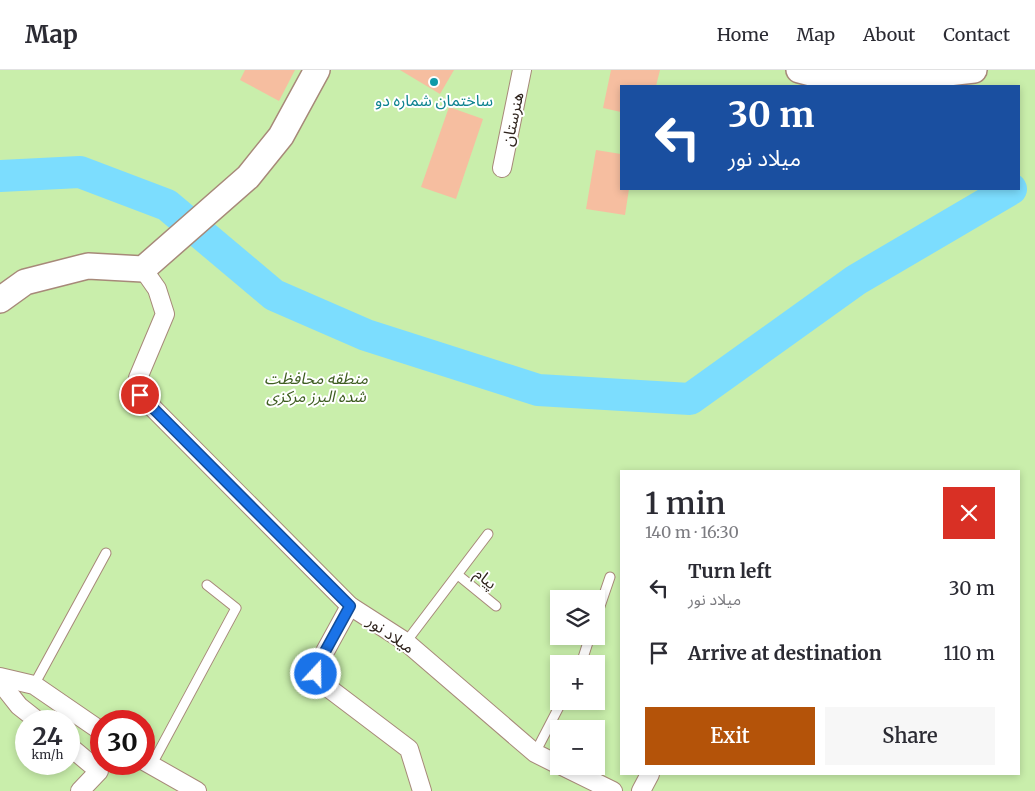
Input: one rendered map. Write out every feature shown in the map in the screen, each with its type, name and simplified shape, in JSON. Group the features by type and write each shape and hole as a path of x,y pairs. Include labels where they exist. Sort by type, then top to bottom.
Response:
{"street":[{"path":"0,300 25,282 88,266 152,262 248,177 281,136 317,70"},
{"name":"هنرستان","path":"502,168 522,70"},
{"path":"799,70 822,76 852,73 974,70"},
{"name":"میلاد نور","path":"152,262 164,314 138,378 140,395 350,606 406,642 535,753 550,760"},
{"path":"350,606 316,668 318,680 409,750 422,791"},
{"path":"0,677 34,685 90,724"},
{"path":"0,682 24,710"},
{"path":"80,755 99,771 80,791"},
{"path":"155,767 197,791"},
{"name":"میلاد نور","path":"580,775 613,791"},
{"path":"641,791 649,775"}],"lane":[{"path":"406,642 488,534"},
{"path":"34,685 106,553"},
{"name":"پیام","path":"458,574 496,606"},
{"path":"605,592 610,577"},
{"path":"155,749 236,608 207,585"},
{"path":"535,753 557,710"}],"green space":[{"name":"منطقه محافظت شده البرز مرکزی","path":"0,70 1035,70 1035,791 0,791"}],"building":[{"path":"245,70 295,70 279,101 240,80"},
{"name":"ساختمان شماره دو","path":"400,70 454,70 440,94"},
{"path":"611,70 660,70 656,85 620,85 620,112 603,108"},
{"path":"449,107 483,119 456,199 421,187"},
{"path":"596,150 620,154 620,190 629,190 625,215 586,209"}],"waterway":[{"path":"0,176 80,172 167,205 274,295 366,335 538,390 690,399 856,280 1009,190"}],"place":[{"name":"ساختمان شماره دو","path":"434,82"}],"route":[{"path":"140,395 350,606 316,668 316,674"}]}
